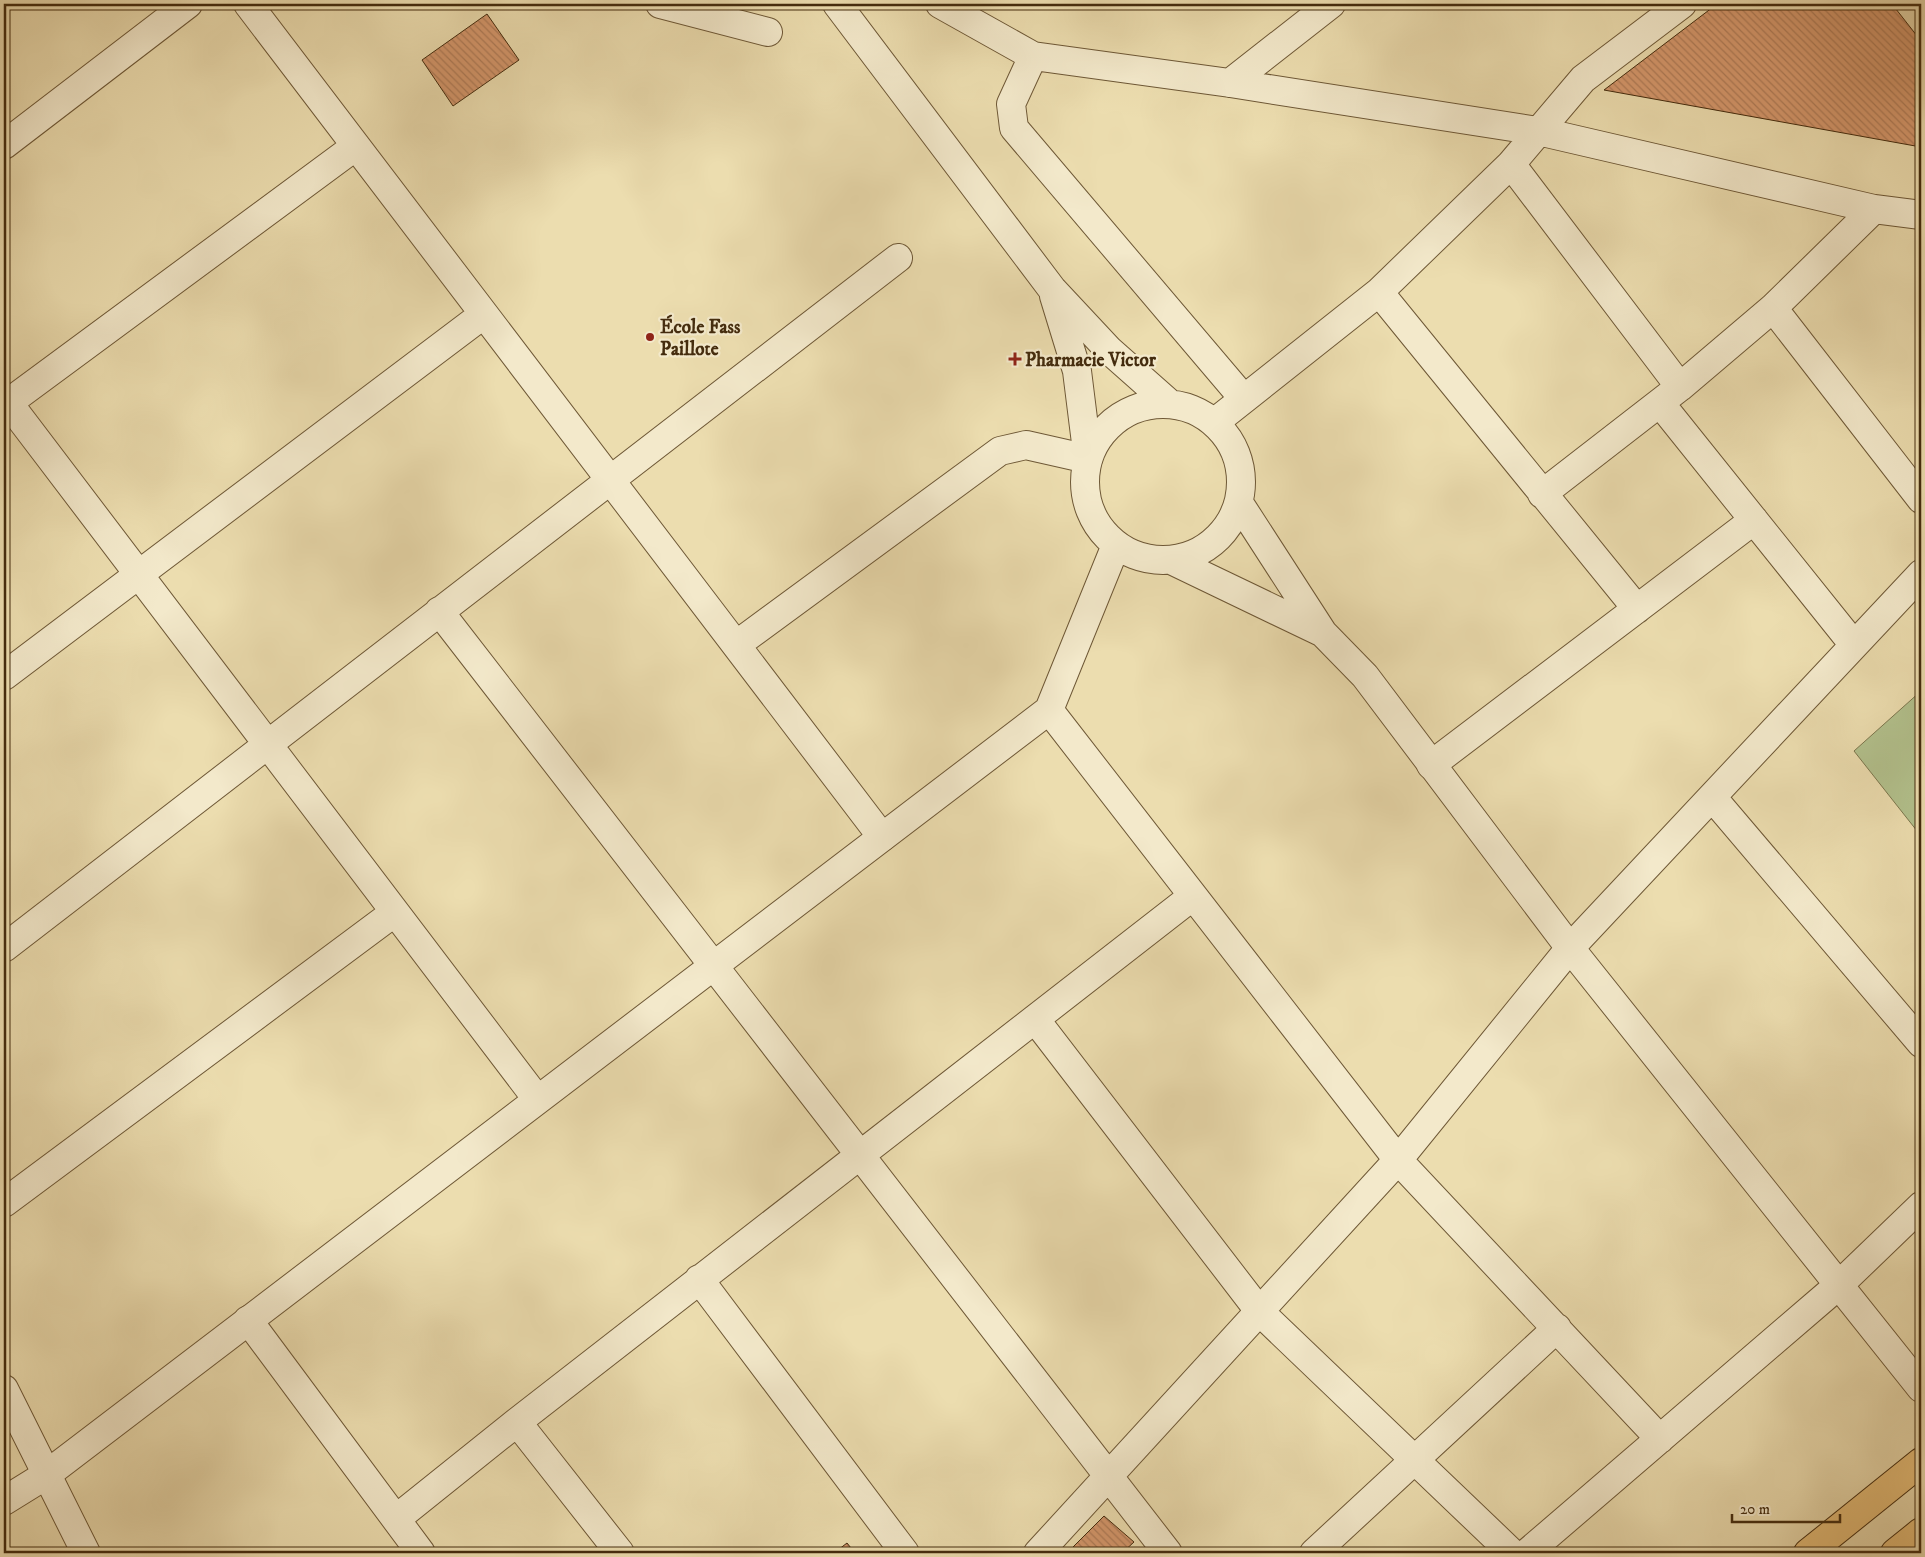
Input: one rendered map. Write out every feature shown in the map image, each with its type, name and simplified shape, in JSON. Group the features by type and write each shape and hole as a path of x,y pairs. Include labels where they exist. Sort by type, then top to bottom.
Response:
{"highway":[{"path":"1808,1553 1921,1462"},
{"path":"1895,1553 1921,1532"}],"street":[{"path":"4,145 188,4"},
{"path":"248,4 882,837"},
{"path":"660,4 768,32"},
{"path":"836,4 1052,289 1110,350 1170,404"},
{"path":"940,4 975,11 1032,56 1230,83 1538,131 1874,209 1921,215"},
{"path":"1230,83 1331,4"},
{"path":"1215,422 1379,292 1511,164 1583,79 1682,4"},
{"path":"1032,56 1011,104 1014,128 1244,399"},
{"path":"356,146 6,400 537,1099"},
{"path":"1511,164 1754,520 1854,645"},
{"path":"1542,494 1670,395 1773,308 1874,209"},
{"path":"4,948 898,258"},
{"path":"1052,289 1077,371 1088,459"},
{"path":"1379,292 1637,609"},
{"path":"1773,308 1921,499"},
{"path":"4,676 484,314"},
{"path":"1154,404 1186,407 1215,422 1227,435 1240,468 1242,486 1239,503 1232,520 1222,534 1207,547 1190,556 1171,560 1151,560 1133,554 1116,545 1102,532 1092,515 1086,497 1084,478 1088,459 1102,434 1123,415 1138,408 1154,404"},
{"path":"736,645 1000,451 1026,445 1088,459"},
{"path":"1239,503 1323,632 1365,676 1570,948 1840,1284 1921,1388"},
{"path":"1431,765 1754,520"},
{"path":"4,1501 46,1474 1048,710 1116,545"},
{"path":"1171,560 1323,632"},
{"path":"1038,1553 1398,1160 1570,948 1921,574"},
{"path":"439,611 1168,1553"},
{"path":"1048,710 1398,1160 1660,1439"},
{"path":"1712,797 1921,1043"},
{"path":"396,1519 516,1422 1193,896"},
{"path":"4,1203 395,912"},
{"path":"1035,1018 1260,1312 1512,1553"},
{"path":"1527,1553 1840,1284 1921,1206"},
{"path":"700,1279 905,1553"},
{"path":"248,1320 421,1553"},
{"path":"1314,1553 1557,1328"},
{"path":"4,1389 86,1553"},
{"path":"516,1422 614,1551"}],"green space":[{"path":"1921,691 1921,836 1854,751"}],"building":[{"path":"1717,4 1892,4 1921,41 1921,147 1604,90"},
{"path":"487,14 519,60 453,106 422,60"},
{"path":"1104,1516 1134,1542 1122,1553 1067,1553"},
{"path":"847,1543 855,1553 834,1553"}],"place":[{"name":"École Fass Paillote","path":"650,337"},
{"name":"Pharmacie Victor","path":"1015,359"}]}
